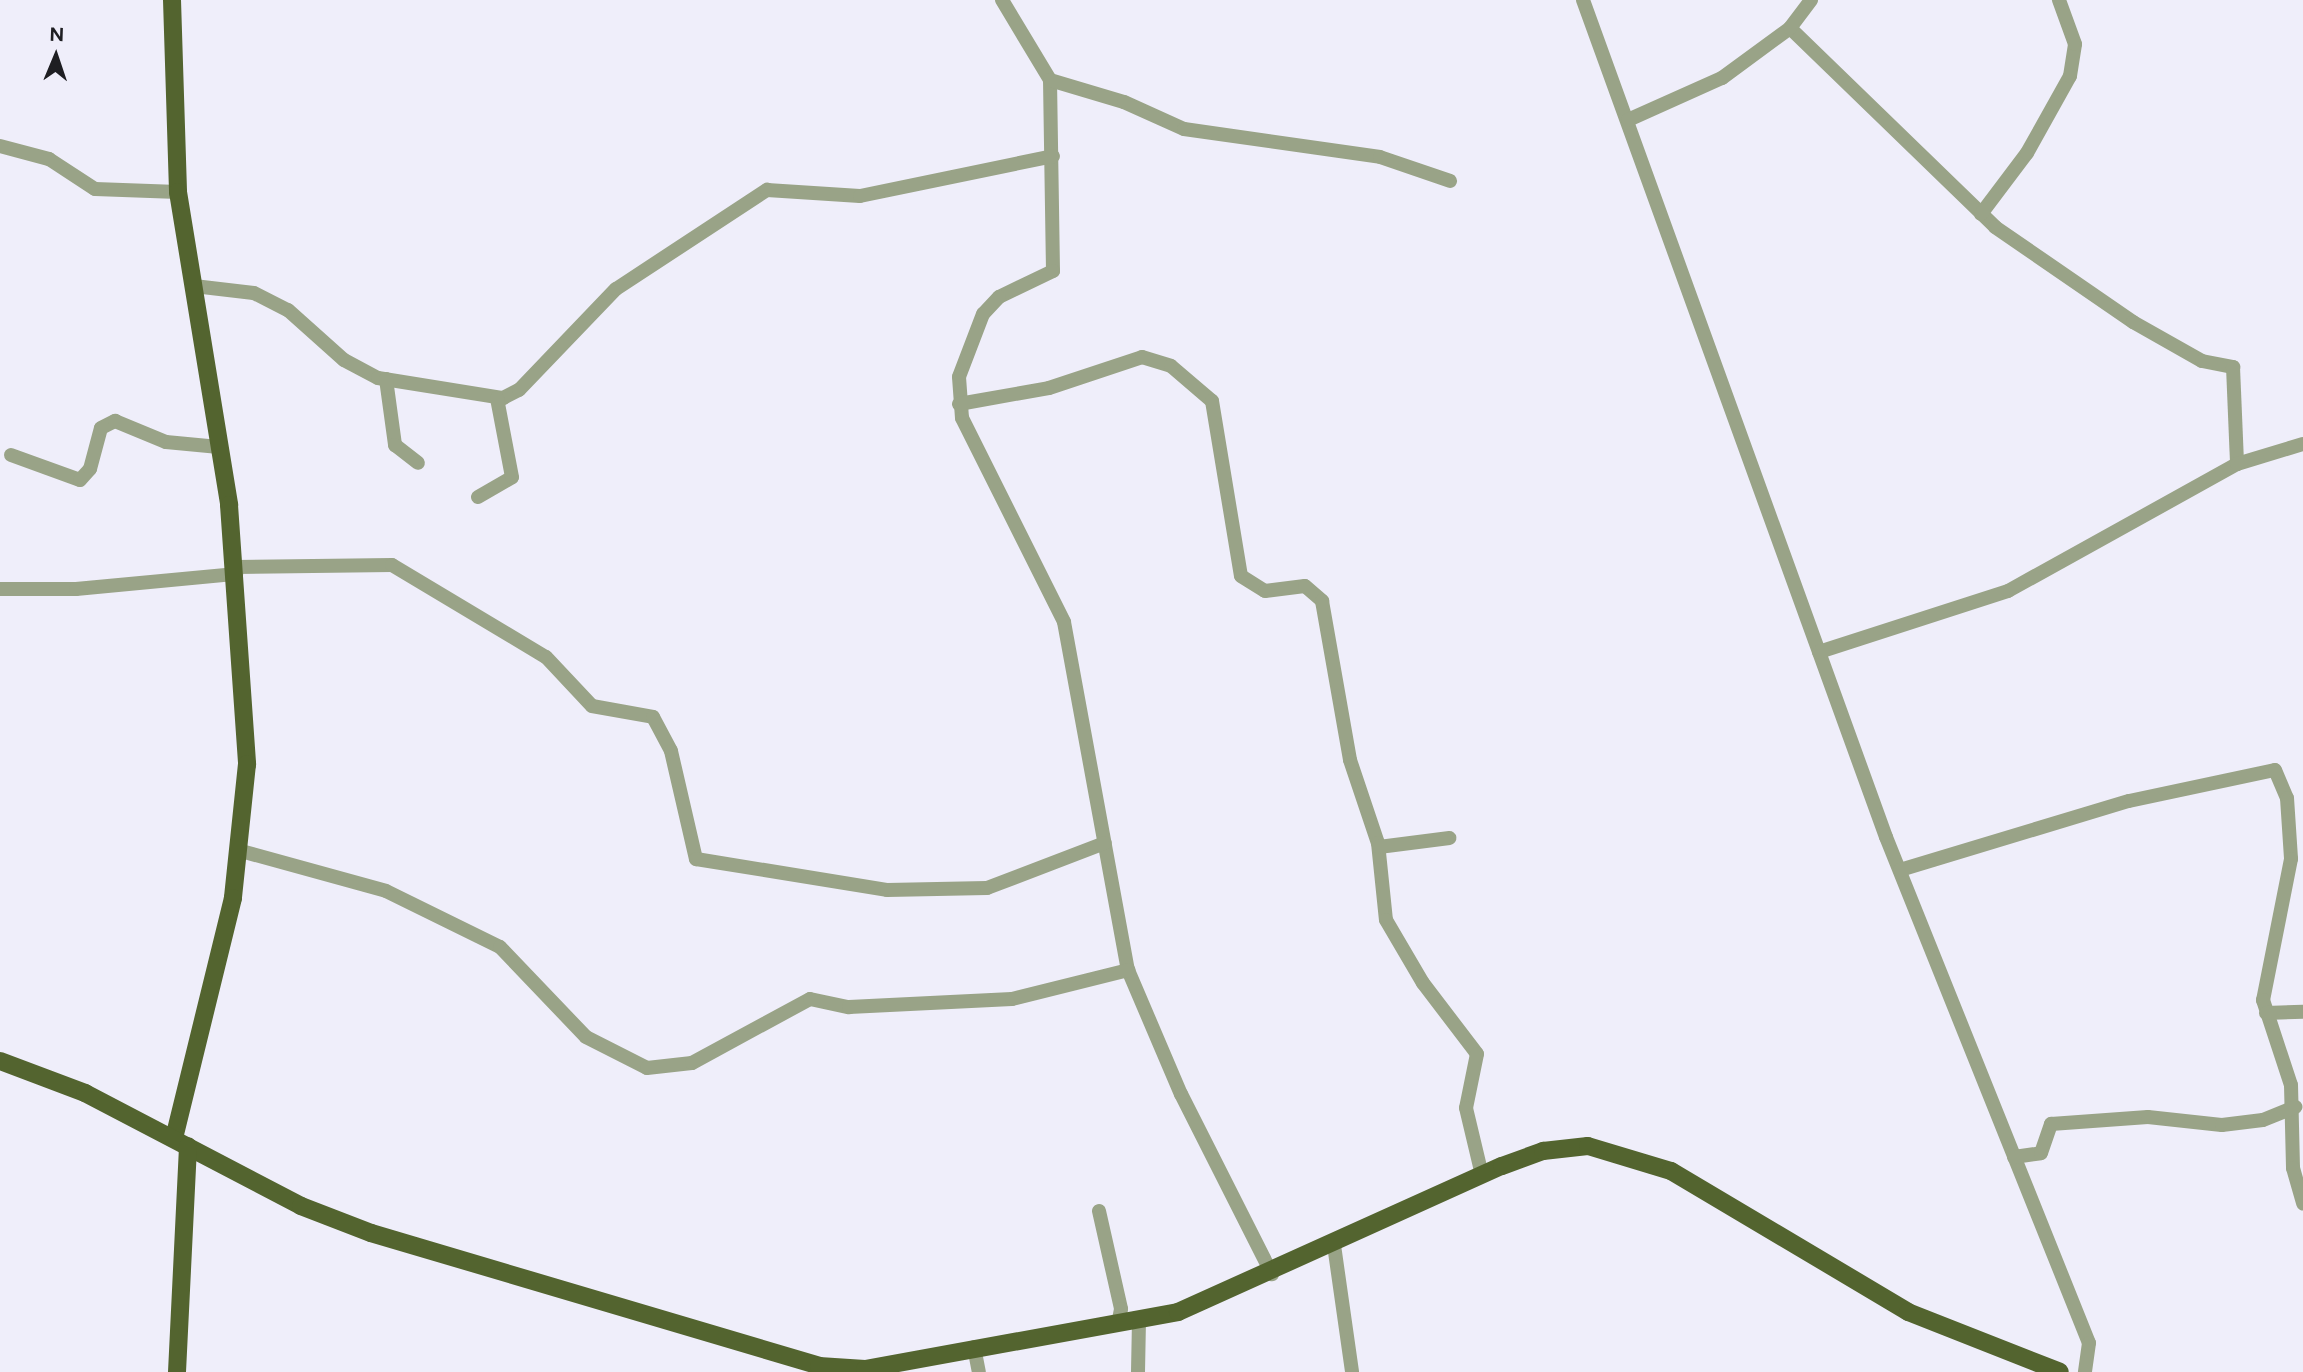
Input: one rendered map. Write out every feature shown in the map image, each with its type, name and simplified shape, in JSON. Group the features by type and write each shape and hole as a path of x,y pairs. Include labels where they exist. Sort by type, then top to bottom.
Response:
{"main road":[{"path":"172,0 178,192 236,570 247,751 241,851 181,1143 177,1372"},
{"path":"0,1061 85,1093 301,1206 371,1233 816,1369 865,1369 974,1347 1139,1321 1272,1274 1482,1175 1544,1151 1588,1146 1629,1154 1731,1204 1908,1312 2033,1367 2060,1372"}],"street":[{"path":"1002,0 1050,80 1053,271 999,297 983,314 959,377 959,404 976,456 1064,622 1128,970 1181,1094 1272,1274"},
{"path":"1583,0 1900,870 2089,1343 2085,1372"},
{"path":"1628,120 1722,78 1790,28 1811,0"},
{"path":"1981,214 2027,153 2070,76 2075,44 2059,0"},
{"path":"1790,28 1981,214 2133,322 2202,361 2233,367 2237,464"},
{"path":"1050,80 1184,129 1380,157 1450,181"},
{"path":"0,146 49,159 95,189 178,192"},
{"path":"194,286 254,293 288,310 361,372 386,379 497,398 519,390 616,289 767,190 860,196 1053,156"},
{"path":"959,404 1049,388 1142,357 1171,366 1201,387 1219,420 1241,576 1265,591 1305,586 1322,601 1350,760 1379,847 1392,934 1476,1047 1466,1108 1482,1175"},
{"path":"386,379 395,445 418,463"},
{"path":"478,497 511,481 497,398"},
{"path":"11,455 80,480 90,469 102,428 115,421 166,442 219,447"},
{"path":"1819,652 2008,591 2237,464 2303,444"},
{"path":"0,589 76,589 236,570 391,565 546,657 592,706 653,717 671,751 696,859 887,890 987,888 1105,843"},
{"path":"1900,870 2129,801 2275,770 2287,798 2291,859 2263,983 2266,1013 2295,1107 2293,1168 2303,1204"},
{"path":"1379,847 1449,838"},
{"path":"241,851 386,891 500,947 586,1037 648,1068 692,1063 810,999 849,1007 1012,999 1128,970"},
{"path":"2266,1013 2303,1012"},
{"path":"2014,1157 2041,1153 2051,1124 2148,1117 2222,1125 2263,1120 2295,1107"},
{"path":"1099,1210 1121,1309 1118,1324"},
{"path":"1334,1245 1352,1372"},
{"path":"1138,1372 1139,1321"},
{"path":"974,1347 979,1372"}]}
